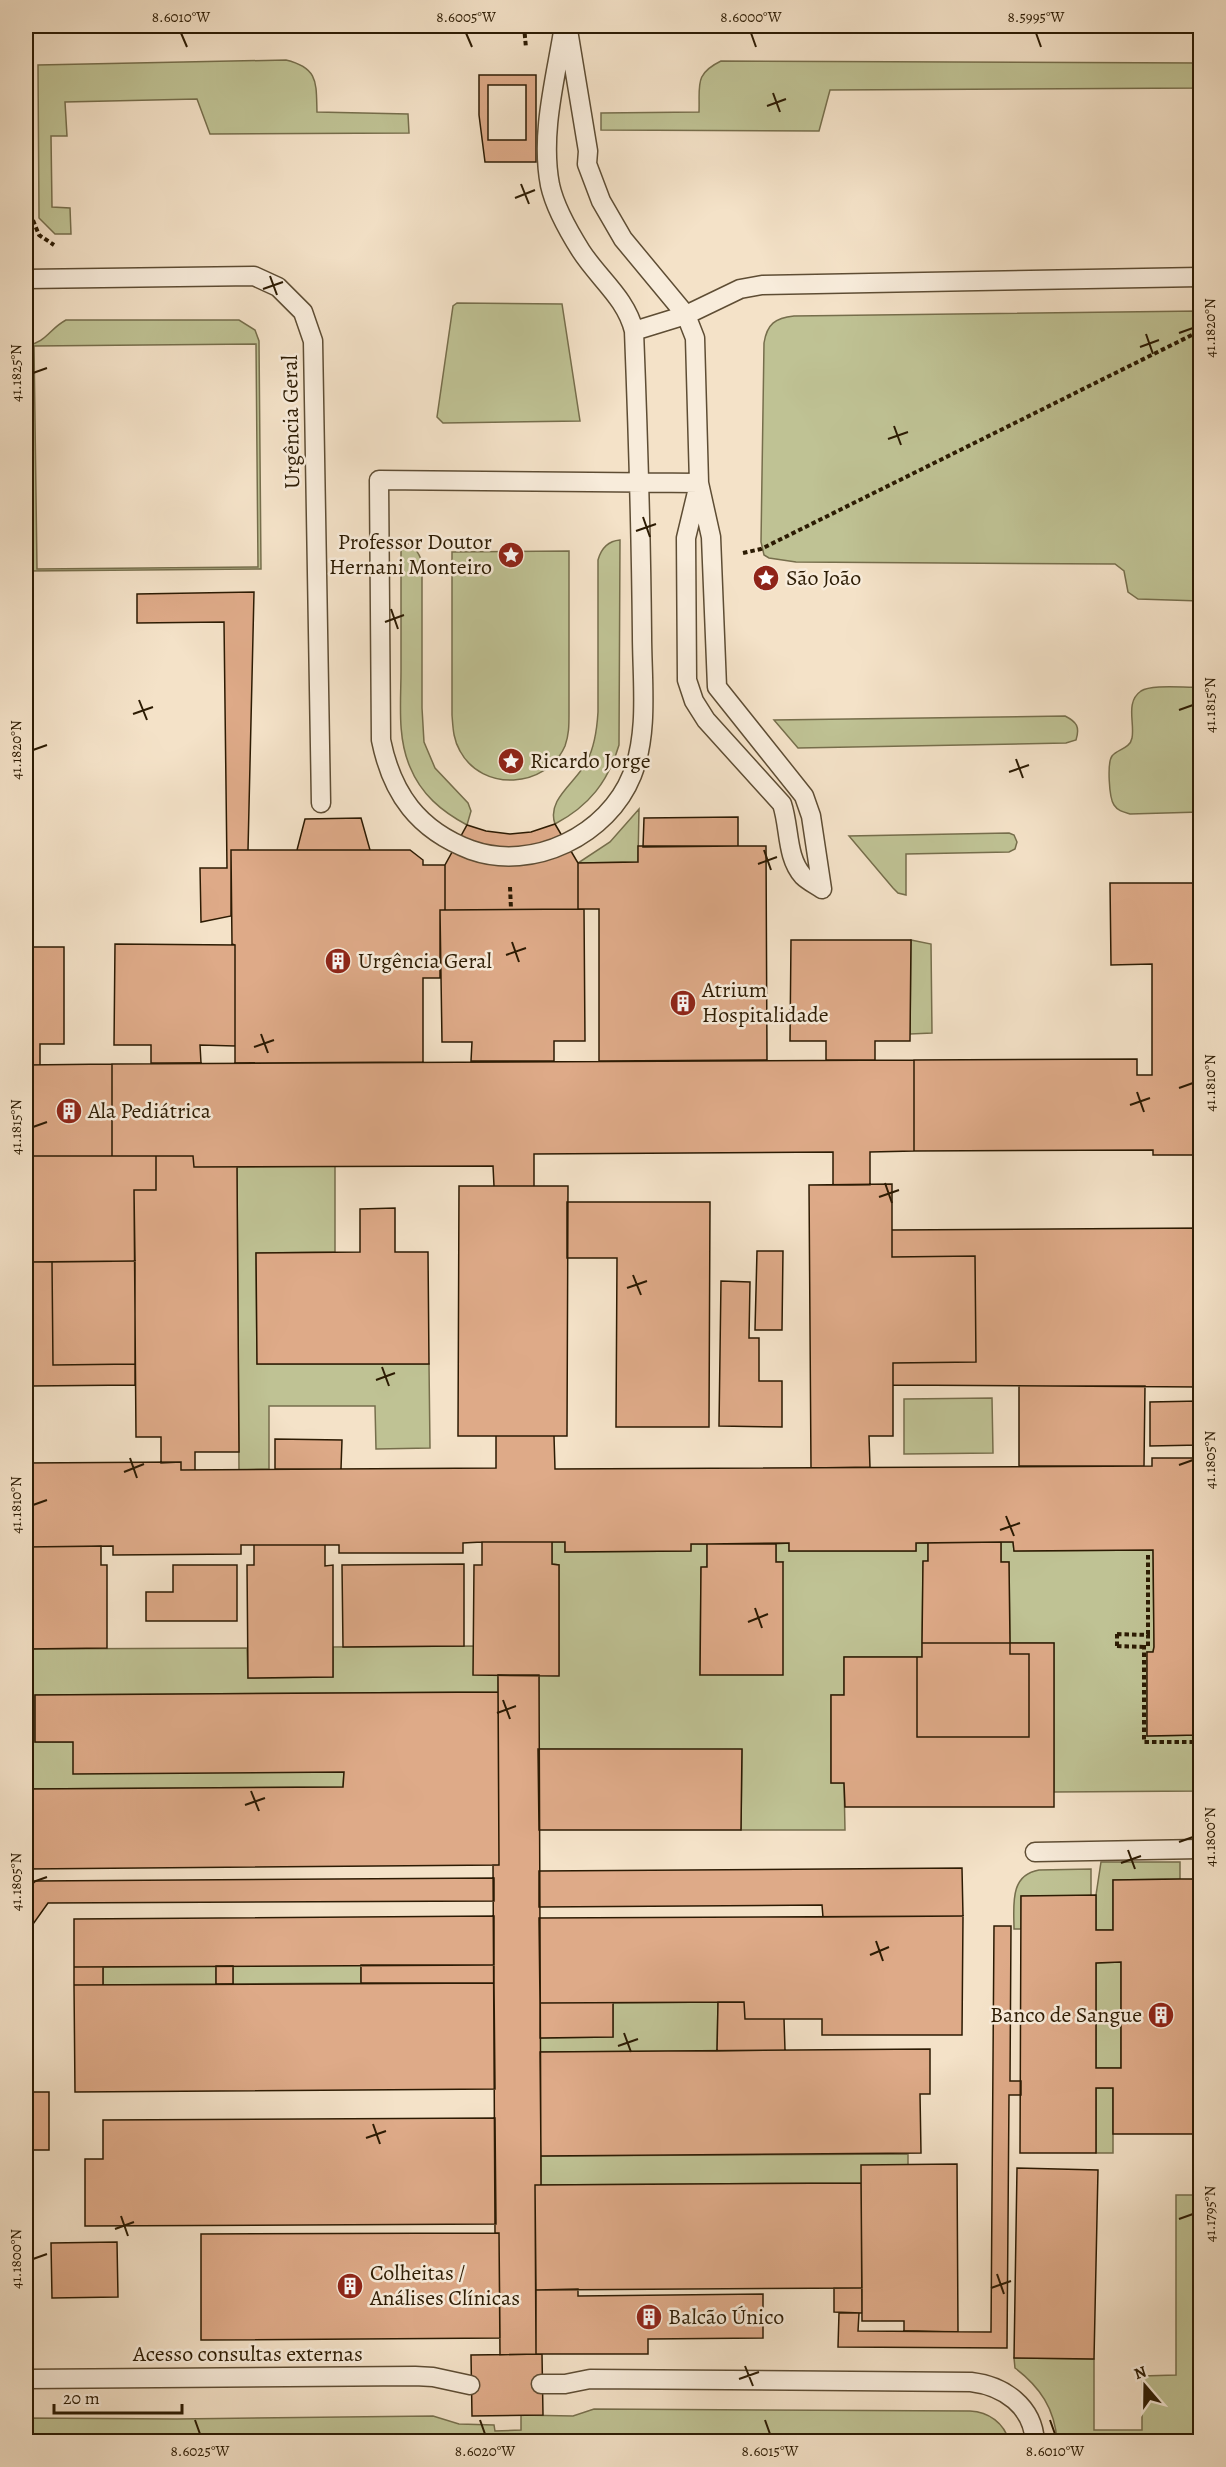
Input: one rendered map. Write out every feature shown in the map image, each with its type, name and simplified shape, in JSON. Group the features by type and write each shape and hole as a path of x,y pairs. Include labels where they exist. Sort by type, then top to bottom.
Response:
{"lane":[{"path":"566,26 588,151 588,164 601,201 623,239 686,315 695,338 699,483 711,537 717,687 804,796 811,816 822,889 803,876 791,856 787,820 782,804 705,720 694,701 687,680 686,538 699,483"},
{"path":"566,26 548,128 550,185 568,229 582,253 630,316 634,331 640,483 642,721 639,754 632,775 621,796 605,816 584,834 566,844 537,854 509,856 477,852 439,836 416,816 403,800 386,765 380,731 379,480 640,483 699,483"},
{"path":"26,270 46,279"},
{"name":"Urgência Geral","path":"26,279 254,276 278,287 303,312 313,341 321,803"},
{"path":"634,331 686,315 740,289 762,285 1200,278"},
{"path":"1035,1852 1200,1849"},
{"name":"Acesso consultas externas","path":"26,2379 415,2376 433,2377 470,2385"},
{"path":"541,2384 565,2384 590,2379 971,2382 987,2384 1011,2396 1026,2414 1035,2442"}],"path":[{"path":"26,26 30,213 39,235 64,249"},
{"path":"741,553 761,549 1200,331"},
{"path":"1148,1556 1148,1647"},
{"path":"1148,1635 1117,1634 1117,1646 1154,1647 1144,1647 1144,1742 1200,1742"}],"green space":[{"path":"286,60 305,67 310,72 315,85 317,112 408,114 409,133 210,134 197,99 65,102 67,136 51,136 52,207 70,208 71,234 55,234 39,218 38,65"},
{"path":"721,61 1200,63 1200,88 830,90 819,131 601,130 601,113 699,112 699,87 702,76"},
{"path":"457,303 562,304 580,421 443,423 437,417 453,306"},
{"path":"1200,311 1200,601 1138,599 1128,592 1124,571 1115,564 796,562 769,558 764,555 761,542 764,343 767,331 777,320 794,316"},
{"path":"66,320 239,320 255,330 259,341 261,569 26,571 26,346 39,342","holes":["256,344 258,567 37,569 34,346"]},
{"path":"620,540 619,745 609,770 596,792 578,809 555,824 553,815 555,807 564,791 582,769 594,743 598,712 598,560 606,546"},
{"path":"401,541 415,549 422,563 424,742 435,768 468,803 471,811 467,825 440,808 426,794 410,767 403,744 400,707"},
{"path":"569,551 569,722 565,746 556,760 544,771 529,777 514,780 498,779 483,774 470,764 460,751 453,728 452,552"},
{"path":"1200,687 1200,812 1130,814 1119,810 1112,801 1109,780 1110,760 1131,742 1132,707 1136,696 1141,691 1153,688"},
{"path":"1065,716 1075,723 1078,732 1076,740 1066,743 798,748 774,720"},
{"path":"639,809 638,862 578,863 610,842"},
{"path":"1009,833 1014,835 1017,842 1015,849 1009,852 906,854 906,895 898,893 893,888 849,836"},
{"path":"911,940 931,944 932,1033 910,1034"},
{"path":"335,1166 335,1252 256,1253 257,1364 429,1364 430,1448 376,1449 375,1406 269,1406 269,1469 239,1470 237,1167"},
{"path":"992,1398 993,1453 904,1454 904,1399"},
{"path":"552,1542 565,1542 565,1552 690,1551 691,1544 707,1544 707,1567 701,1568 700,1674 783,1562 776,1562 776,1544 789,1543 789,1551 916,1551 916,1543 928,1543 928,1561 923,1562 922,1657 844,1657 844,1695 831,1695 831,1783 844,1783 845,1830 741,1830 742,1750 538,1749 539,1675 559,1675 559,1565 552,1564"},
{"path":"1001,1542 1013,1542 1014,1551 1153,1550 1154,1647 1153,1652 1147,1652 1147,1736 1200,1735 1200,1791 1054,1792 1054,1643 1010,1643 1009,1562 1001,1562"},
{"path":"474,1646 498,1675 498,1692 35,1695 35,1742 73,1742 344,1772 343,1787 26,1789 26,1649 247,1648 248,1678 333,1677 333,1647"},
{"path":"1101,1862 1180,1862 1180,1879 1113,1880 1113,1930 1096,1930 1096,1895"},
{"path":"1091,1869 1091,1896 1021,1896 1021,1929 1014,1929 1015,1893 1022,1878 1039,1870"},
{"path":"1121,1962 1121,2068 1096,2068 1096,1963"},
{"path":"361,1965 361,1983 233,1984 233,1966"},
{"path":"216,1966 216,1984 103,1985 103,1967"},
{"path":"718,2002 717,2051 540,2052 540,2038 613,2037 613,2003"},
{"path":"1096,2088 1113,2088 1113,2153 1096,2153"},
{"path":"908,2154 908,2165 861,2183 541,2185 541,2156"},
{"path":"1176,2195 1200,2195 1200,2441 1057,2441 1056,2429 1045,2400 1032,2383 1015,2368 1014,2358 1094,2359 1094,2430 1142,2430 1142,2376 1176,2375"},
{"path":"594,2409 970,2411 995,2420 1009,2441 26,2442 26,2418 433,2416 459,2424 494,2425 495,2431 521,2430 521,2415 573,2416"}],"building":[{"path":"69,26 455,26 455,28 69,30"},
{"path":"479,75 536,75 536,162 485,162 479,115"},
{"path":"488,85 526,85 526,140 488,140"},
{"path":"254,592 248,850 231,850 231,916 201,922 200,868 227,868 224,622 137,623 137,594"},
{"path":"738,817 738,846 643,847 644,818"},
{"path":"361,818 370,850 297,850 305,819"},
{"path":"555,824 578,863 578,909 445,910 445,865 467,825 486,831 510,834 531,832"},
{"name":"Atrium Hospitalidade","path":"638,846 766,846 767,1060 599,1061 599,909 578,909 578,863 638,862"},
{"name":"Urgência Geral","path":"231,850 410,850 423,860 423,865 445,865 445,910 440,910 440,978 423,978 423,1062 235,1063 235,945 232,944"},
{"path":"1110,883 1200,883 1200,1155 1153,1155 1153,1150 914,1151 914,1060 1137,1059 1137,1075 1152,1075 1152,964 1111,965"},
{"path":"584,909 585,1041 554,1041 554,1061 471,1061 472,1042 442,1042 440,910"},
{"path":"791,940 911,940 910,1041 875,1041 875,1060 826,1060 826,1041 790,1041"},
{"path":"115,944 235,945 235,1046 200,1045 201,1063 151,1063 151,1045 114,1045"},
{"path":"26,947 64,947 64,1044 40,1044 40,1065 26,1065"},
{"path":"914,1060 914,1151 870,1152 870,1185 833,1185 833,1152 534,1154 534,1186 494,1186 493,1166 194,1167 193,1156 112,1156 112,1064"},
{"name":"Ala Pediátrica","path":"112,1064 112,1156 26,1156 26,1065"},
{"path":"26,1156 156,1156 156,1190 134,1190 135,1261 26,1262"},
{"path":"156,1156 193,1156 194,1167 237,1167 239,1452 195,1452 195,1470 181,1470 181,1462 161,1463 161,1437 136,1437 134,1190 156,1190"},
{"path":"892,1184 892,1257 975,1256 976,1362 893,1363 893,1436 869,1436 870,1467 811,1468 809,1185"},
{"path":"459,1186 568,1186 567,1436 458,1436"},
{"path":"567,1202 710,1202 709,1427 616,1427 617,1258 567,1258"},
{"path":"395,1208 395,1252 428,1252 429,1364 257,1364 256,1253 360,1252 360,1209"},
{"path":"1200,1228 1200,1387 893,1385 893,1363 976,1362 975,1256 892,1257 892,1230"},
{"path":"757,1251 783,1251 782,1330 755,1330"},
{"path":"135,1261 135,1364 53,1365 52,1262"},
{"path":"26,1262 52,1262 53,1365 135,1364 135,1385 31,1386 31,1463 26,1463"},
{"path":"721,1281 750,1282 749,1338 759,1338 759,1381 782,1381 782,1427 719,1426"},
{"path":"1019,1386 1145,1386 1144,1466 1019,1466"},
{"path":"1200,1401 1200,1445 1150,1446 1150,1402"},
{"path":"496,1436 554,1436 555,1469 1152,1466 1152,1458 1200,1458 1200,1735 1147,1736 1147,1652 1153,1652 1154,1647 1153,1550 1014,1551 1013,1542 1001,1542 916,1543 916,1551 789,1551 789,1543 691,1544 691,1551 565,1552 565,1542 482,1542 463,1543 463,1553 339,1553 339,1545 241,1545 241,1554 113,1555 113,1546 26,1547 26,1463 181,1462 181,1470 496,1468"},
{"path":"275,1439 342,1440 341,1469 275,1469"},
{"path":"482,1542 552,1542 552,1564 559,1565 559,1676 473,1675 474,1565 482,1565"},
{"path":"1001,1542 1001,1562 1009,1562 1010,1643 922,1643 923,1561 928,1561 928,1543"},
{"path":"707,1544 776,1544 776,1562 783,1562 783,1675 700,1675 701,1567 707,1567"},
{"path":"254,1545 325,1545 325,1566 333,1565 333,1677 248,1678 247,1565 254,1565"},
{"path":"101,1546 101,1565 107,1565 107,1648 26,1649 28,1547"},
{"path":"464,1564 464,1646 343,1647 342,1565"},
{"path":"173,1565 237,1565 237,1621 146,1621 146,1592 173,1592"},
{"path":"922,1643 1010,1643 1010,1654 1029,1654 1029,1737 917,1737 917,1657 922,1657"},
{"path":"1010,1643 1054,1643 1054,1807 845,1807 844,1783 831,1783 831,1695 844,1695 844,1657 917,1657 917,1737 1029,1737 1029,1654 1010,1654"},
{"path":"498,1675 539,1675 541,2185 535,2185 536,2354 500,2355 499,2233 495,2233 493,1865 499,1865"},
{"path":"498,1692 499,1865 26,1869 26,1789 343,1787 344,1772 73,1774 73,1742 35,1742 35,1695"},
{"path":"538,1749 742,1749 741,1830 539,1830"},
{"path":"962,1868 963,1916 823,1917 822,1905 539,1907 539,1871"},
{"path":"494,1878 494,1901 48,1903 26,1934 26,1893 35,1881"},
{"name":"Banco de Sangue","path":"1200,1879 1200,2134 1113,2134 1113,2088 1096,2088 1096,2153 1020,2153 1021,1896 1096,1895 1096,1930 1113,1930 1113,1880","holes":["1121,1962 1121,2068 1096,2068 1096,1963"]},
{"path":"494,1916 494,1965 74,1967 74,1919"},
{"path":"963,1916 962,2035 822,2035 822,2019 745,2019 744,2002 540,2003 539,1918"},
{"path":"994,1926 1011,1926 1010,2081 1021,2081 1021,2095 1009,2095 1007,2348 838,2347 839,2313 859,2313 858,2331 991,2332"},
{"path":"361,1965 494,1965 494,1983 361,1983"},
{"path":"216,1966 233,1966 233,1984 216,1984"},
{"path":"74,1967 103,1967 103,1985 74,1985"},
{"path":"494,1983 495,2089 75,2092 74,1985"},
{"path":"718,2002 744,2002 745,2019 784,2019 785,2050 717,2051"},
{"path":"540,2003 613,2003 613,2037 540,2038"},
{"path":"930,2049 930,2094 920,2094 921,2153 541,2156 540,2052"},
{"path":"26,2092 49,2092 49,2150 26,2150"},
{"path":"495,2118 496,2224 85,2226 85,2159 103,2159 103,2120"},
{"path":"957,2164 958,2332 904,2331 904,2321 862,2321 861,2165"},
{"path":"1017,2168 1098,2170 1094,2359 1014,2358"},
{"path":"861,2183 862,2288 536,2290 535,2185"},
{"name":"Colheitas / Análises Clínicas","path":"499,2233 500,2338 201,2340 201,2234"},
{"path":"117,2242 118,2297 52,2298 51,2243"},
{"path":"834,2288 862,2288 862,2313 834,2312"},
{"name":"Balcão Único","path":"578,2289 578,2296 763,2294 763,2338 648,2339 648,2354 536,2354 536,2290"},
{"path":"542,2354 543,2415 472,2416 471,2355"}],"place":[{"name":"Professor Doutor Hernani Monteiro","path":"511,555"},
{"name":"São João","path":"766,578"},
{"name":"Ricardo Jorge","path":"511,761"},
{"name":"Urgência Geral","path":"338,961"},
{"name":"Atrium Hospitalidade","path":"683,1003"},
{"name":"Ala Pediátrica","path":"69,1111"},
{"name":"Banco de Sangue","path":"1161,2015"},
{"name":"Colheitas / Análises Clínicas","path":"350,2286"},
{"name":"Balcão Único","path":"649,2317"}]}
